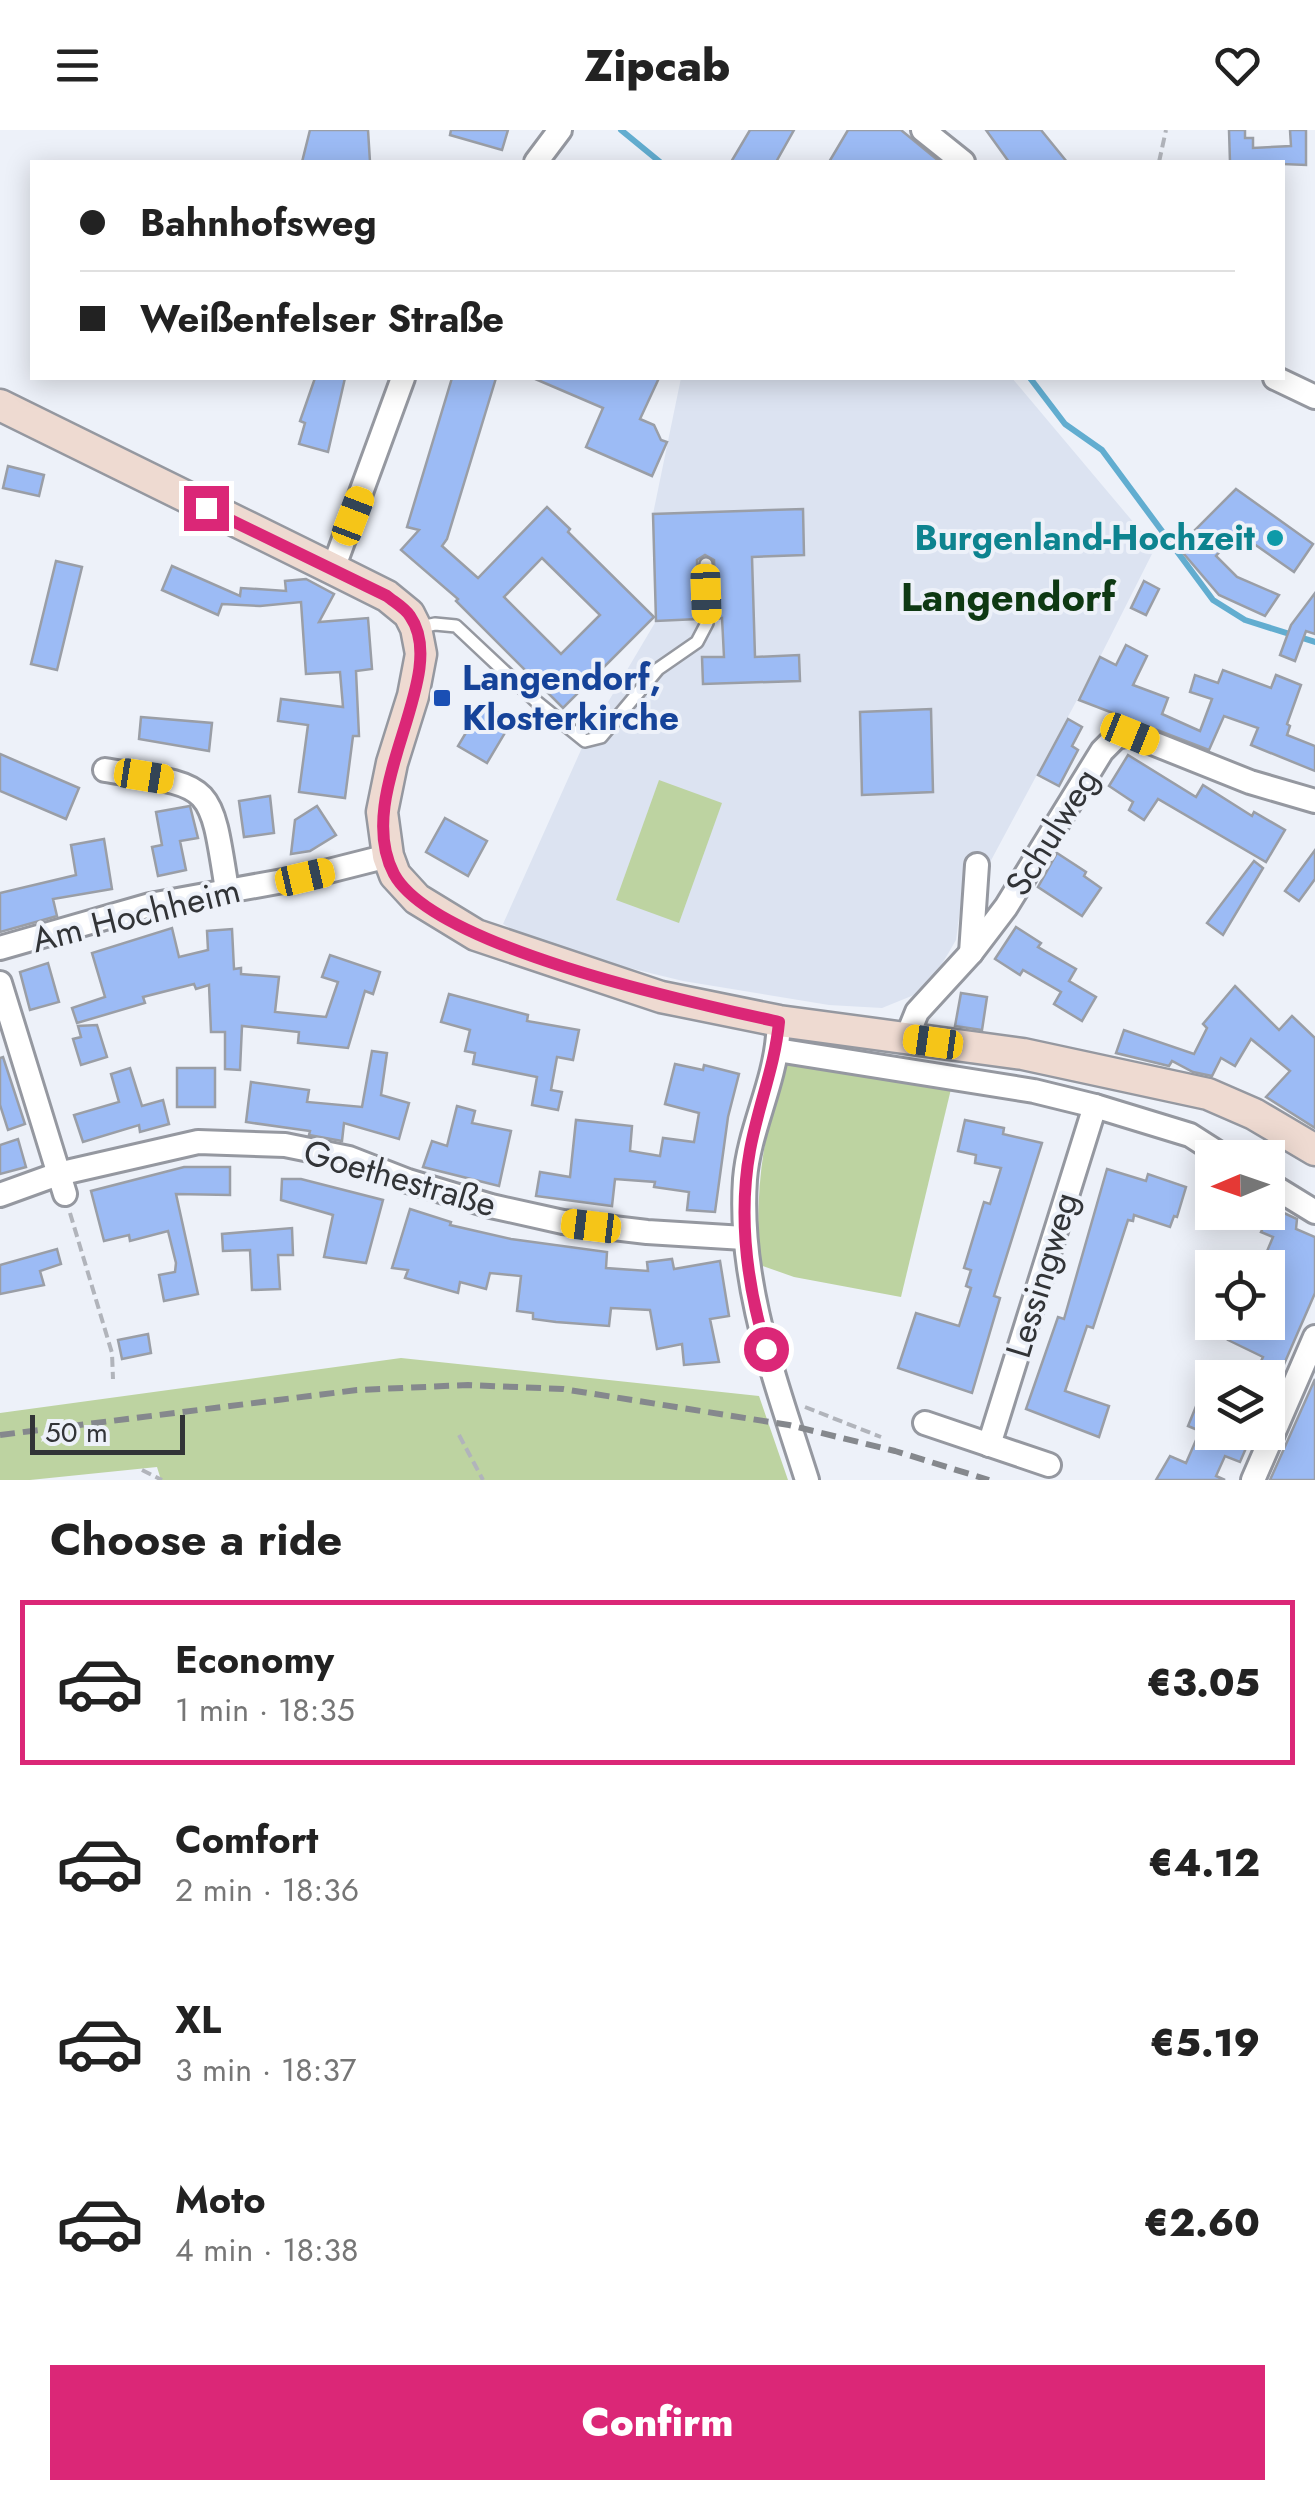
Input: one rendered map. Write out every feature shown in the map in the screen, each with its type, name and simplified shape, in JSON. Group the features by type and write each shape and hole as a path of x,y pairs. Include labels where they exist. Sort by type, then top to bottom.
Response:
{"street":[{"path":"538,160 560,130"},
{"path":"923,130 960,160"},
{"path":"333,569 402,380"},
{"path":"1279,380 1315,396"},
{"path":"0,405 387,596 409,614 421,654 382,812 388,856 395,875 417,900 476,935 778,1036 1095,1106 1198,1140"},
{"name":"Schulweg","path":"906,1039 917,1012 971,953 1049,842 1102,750 1116,737 1130,734 1250,782 1315,800"},
{"path":"105,770 183,782 198,792 214,816 227,890"},
{"name":"Am Hochheim","path":"0,948 150,905 305,877 388,856"},
{"name":"Schulweg","path":"971,953 977,865"},
{"path":"0,983 61,1184"},
{"path":"778,1036 906,1039 1023,1054 1208,1094 1254,1114 1315,1150"},
{"path":"778,1036 750,1148 744,1238 759,1325 807,1480"},
{"name":"Lessingweg","path":"989,1445 1095,1106"},
{"name":"Goethestraße","path":"0,1196 61,1184 198,1142 286,1145 349,1158 458,1196 563,1222 744,1238"},
{"path":"1285,1193 1315,1212"},
{"path":"1253,1480 1315,1337"},
{"path":"925,1423 1049,1465"}],"lane":[{"path":"416,628 434,624 456,626 586,742 601,737 658,668 697,642 707,623 706,564"}],"path":[{"path":"1159,160 1166,130"},
{"path":"61,1184 112,1353 113,1378"},
{"path":"781,1400 881,1437"},
{"path":"459,1435 483,1480"},
{"path":"142,1470 162,1480"}],"shaded area":[{"path":"681,380 1014,380 1155,548 988,866 966,864 956,940 935,976 914,995 882,1008 829,1005 683,981 539,946 503,924 585,741 656,621 696,619 693,513 653,514"}],"green space":[{"path":"659,780 722,803 679,923 616,900"},
{"path":"786,1062 951,1089 901,1297 794,1277 760,1265 758,1213 762,1162"},
{"path":"401,1358 759,1396 788,1480 161,1480 157,1467 0,1480 0,1413"}],"building":[{"path":"310,130 368,130 370,160 302,160"},
{"path":"451,130 508,130 502,150 450,135"},
{"path":"750,130 794,130 777,160 732,160"},
{"path":"848,130 901,130 938,160 830,160"},
{"path":"986,130 1041,130 1065,160 1008,160"},
{"path":"1229,130 1245,130 1245,138 1253,138 1253,148 1291,146 1290,130 1306,130 1306,165 1285,164 1285,160 1230,160"},
{"path":"314,380 345,380 328,452 299,444 305,423 300,421"},
{"path":"451,380 495,380 442,546 478,578 547,507 654,617 563,708 458,599 401,550 419,530 407,527","holes":["542,558 600,615 561,654 504,597"]},
{"path":"538,380 658,380 640,419 654,425 661,440 667,442 652,476 586,447 603,408"},
{"path":"8,466 44,475 39,496 3,488"},
{"path":"1236,489 1313,544 1294,572 1237,532 1216,556 1237,577 1279,595 1265,616 1219,595 1178,547"},
{"path":"803,509 804,555 752,557 755,657 799,655 800,681 703,684 702,657 724,657 722,618 716,619 714,560 705,555 697,560 698,619 656,621 653,514"},
{"path":"56,561 82,567 57,670 31,664"},
{"path":"172,566 240,596 241,588 286,591 285,581 306,579 334,594 319,622 368,618 372,669 356,671 359,736 353,736 345,798 299,792 308,725 278,721 281,699 343,707 340,672 306,674 301,602 222,604 218,615 162,590"},
{"path":"1144,581 1159,589 1146,615 1131,608"},
{"path":"1315,593 1315,634 1306,631 1295,661 1280,655 1291,625"},
{"path":"1126,645 1147,656 1133,685 1168,698 1162,714 1200,731 1212,699 1190,692 1195,675 1218,683 1223,670 1271,688 1276,675 1301,685 1287,735 1315,746 1315,771 1251,745 1258,728 1224,716 1209,750 1079,700 1100,657 1116,665"},
{"path":"483,704 512,721 487,763 458,746"},
{"path":"931,709 933,792 862,795 860,712"},
{"path":"141,717 212,723 209,751 139,739"},
{"path":"1068,719 1082,727 1072,746 1078,750 1059,786 1038,775"},
{"path":"0,754 79,788 66,819 0,791"},
{"path":"1128,755 1196,797 1203,785 1252,816 1254,812 1285,830 1266,862 1158,799 1144,820 1129,810 1133,802 1109,786"},
{"path":"270,796 274,833 244,837 239,801"},
{"path":"190,806 198,838 180,841 186,870 158,876 152,847 162,845 156,812"},
{"path":"317,806 336,835 310,851 291,854 295,820"},
{"path":"445,818 487,841 468,876 426,852"},
{"path":"104,839 112,889 53,899 57,916 0,932 0,893 76,875 71,845"},
{"path":"1315,850 1315,879 1299,901 1285,891"},
{"path":"1057,853 1086,872 1084,876 1101,888 1082,916 1038,887"},
{"path":"1254,861 1263,868 1223,935 1207,923"},
{"path":"1016,927 1041,943 1038,947 1076,969 1069,981 1096,997 1082,1021 1054,1004 1061,992 1023,970 1020,975 995,959"},
{"path":"172,928 179,957 208,950 207,931 232,929 234,969 241,968 241,974 279,977 275,1012 326,1017 338,982 322,977 330,955 380,972 373,994 365,991 348,1048 298,1043 299,1032 242,1026 240,1070 225,1069 225,1032 211,1032 209,985 196,989 194,984 143,997 145,1003 77,1023 72,1008 105,997 92,953"},
{"path":"48,963 59,1002 30,1010 20,972"},
{"path":"1235,986 1279,1030 1292,1016 1315,1038 1315,1128 1266,1097 1290,1071 1251,1039 1235,1066 1221,1058 1212,1076 1172,1061 1169,1066 1116,1053 1124,1030 1194,1054 1207,1028 1203,1024"},
{"path":"961,993 987,997 982,1030 955,1026"},
{"path":"449,994 528,1015 527,1021 579,1030 573,1060 557,1057 551,1090 562,1092 558,1110 532,1105 537,1077 473,1064 475,1053 465,1051 470,1030 441,1022"},
{"path":"97,1025 107,1057 81,1065 73,1039 81,1037 78,1026"},
{"path":"372,1051 387,1053 381,1095 409,1103 399,1139 344,1123 342,1141 309,1135 310,1131 246,1122 251,1082 309,1090 307,1102 362,1107"},
{"path":"3,1057 25,1124 8,1130 0,1105"},
{"path":"675,1064 703,1070 704,1065 739,1074 728,1117 715,1212 687,1210 689,1192 654,1187 655,1182 615,1179 612,1206 536,1196 540,1172 570,1177 576,1120 632,1126 630,1151 660,1156 663,1138 694,1142 699,1113 665,1104"},
{"path":"130,1068 142,1106 163,1100 169,1124 140,1132 139,1125 83,1142 74,1115 119,1102 111,1074"},
{"path":"177,1068 215,1068 215,1107 177,1107"},
{"path":"457,1106 475,1111 472,1123 511,1131 499,1186 423,1167 432,1141 447,1146"},
{"path":"965,1120 1004,1128 1003,1134 1042,1143 994,1296 1000,1298 972,1393 898,1368 916,1313 959,1326 971,1288 966,1286 971,1270 964,1268 984,1202 990,1204 1001,1168 975,1163 976,1155 958,1151"},
{"path":"18,1139 26,1167 0,1174 0,1145"},
{"path":"184,1167 230,1167 230,1195 176,1194 198,1294 164,1301 159,1275 175,1272 176,1263 168,1231 130,1241 129,1235 104,1241 91,1191"},
{"path":"1107,1169 1146,1181 1148,1174 1186,1187 1170,1227 1134,1215 1133,1221 1128,1220 1093,1328 1087,1326 1065,1391 1109,1406 1099,1437 1026,1409 1058,1317 1064,1319"},
{"path":"282,1179 301,1179 383,1200 366,1263 324,1257 333,1215 281,1200"},
{"path":"410,1209 451,1222 450,1225 511,1239 607,1252 606,1268 648,1271 647,1262 672,1259 674,1269 720,1261 729,1316 710,1319 719,1362 684,1365 682,1344 657,1349 650,1310 611,1308 609,1326 533,1319 533,1313 517,1311 521,1276 490,1273 486,1289 460,1282 458,1293 405,1278 408,1270 392,1268"},
{"path":"1285,1213 1297,1219 1296,1229 1315,1237 1315,1293 1285,1362 1262,1360 1263,1357 1228,1340 1285,1340 1285,1250 1268,1250 1273,1237 1261,1232 1285,1230"},
{"path":"292,1228 293,1255 278,1255 280,1289 252,1290 250,1250 223,1251 222,1234"},
{"path":"57,1249 61,1264 40,1271 44,1285 0,1294 0,1265"},
{"path":"148,1334 151,1353 122,1359 118,1340"},
{"path":"1315,1379 1315,1480 1270,1480"},
{"path":"1195,1409 1195,1429 1188,1426"},
{"path":"1195,1442 1195,1450 1245,1450 1240,1462 1225,1456 1216,1476 1225,1480 1156,1480 1170,1456 1186,1463"}],"waterway":[{"path":"621,130 658,160"},
{"path":"1032,380 1065,424 1102,450 1213,600 1245,620 1315,642"}],"railway":[{"path":"0,1435 357,1390 468,1385 563,1389 789,1425 895,1451 989,1480"}],"place":[{"name":"Burgenland-Hochzeit","path":"1275,538"},
{"name":"Langendorf, Klosterkirche","path":"442,698"}],"district":[{"name":"Langendorf","path":"1008,597"}],"route":[{"path":"206,508 387,596 409,614 421,654 382,812 388,856 395,875 417,900 476,935 575,970 660,996 779,1022 746,1177 744,1238 766,1349"}]}
